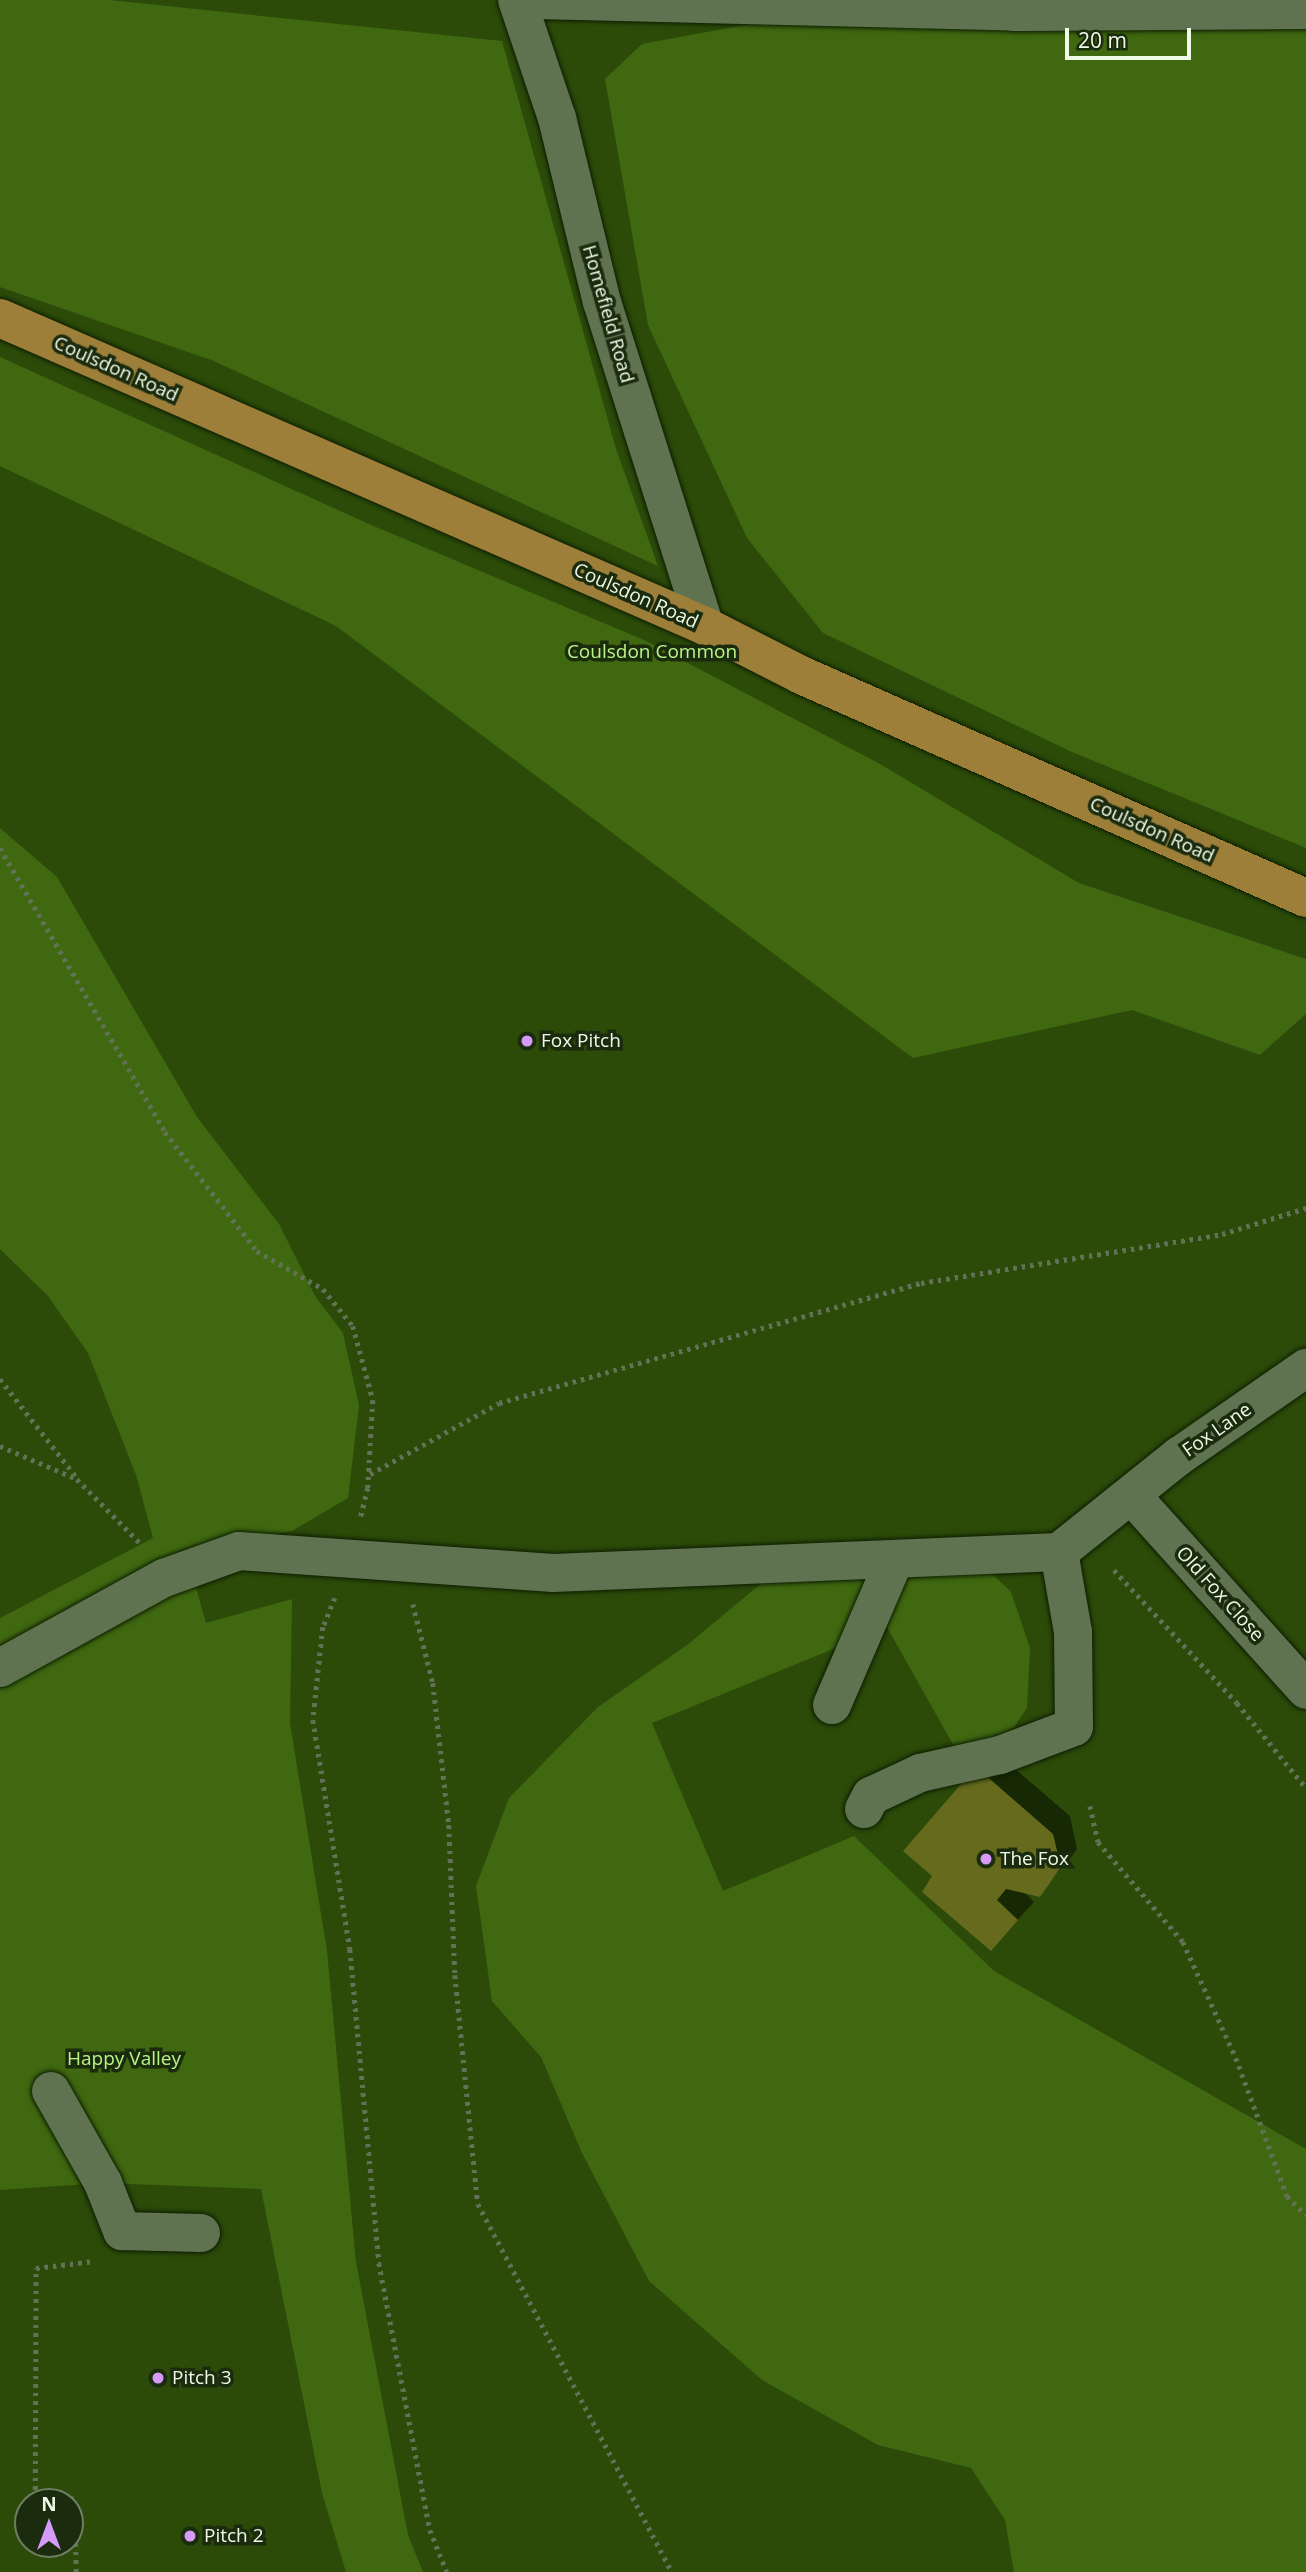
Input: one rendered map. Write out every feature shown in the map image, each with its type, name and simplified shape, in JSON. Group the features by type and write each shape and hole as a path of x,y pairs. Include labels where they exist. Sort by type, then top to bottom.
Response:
{"main road":[{"name":"Coulsdon Road","path":"0,318 705,626 801,675 1306,898"}],"street":[{"name":"Homefield Road","path":"517,0 557,118 601,302 705,626"},
{"path":"537,0 999,12 1306,10"},
{"name":"Fox Lane","path":"1059,1552 1133,1497 1180,1456 1306,1368"},
{"name":"Old Fox Close","path":"1133,1497 1306,1690"},
{"path":"0,1668 164,1578 239,1551 349,1562 553,1573 1059,1552 1073,1632 1074,1727 1000,1755 920,1773 870,1796 864,1809"},
{"path":"832,1705 895,1559"},
{"path":"51,2091 103,2183 122,2231 201,2234"}],"path":[{"path":"0,848 165,1132 257,1251 323,1289 353,1326 373,1400 369,1474 349,1562 323,1627 313,1720 350,1949 379,2263 430,2530 447,2572"},
{"path":"369,1474 499,1403 921,1283 1222,1234 1306,1208"},
{"path":"0,1379 77,1479 135,1536 164,1578"},
{"path":"0,1447 77,1479"},
{"path":"405,1565 433,1683 439,1735 449,1825 455,1975 478,2204 672,2572"},
{"path":"1114,1570 1237,1703 1306,1788"},
{"path":"1090,1806 1098,1842 1182,1942 1236,2058 1286,2196 1306,2215"},
{"path":"76,2572 75,2499 36,2498 36,2268 112,2259 122,2231"}],"green space":[{"name":"Coulsdon Common","path":"0,0 1306,0 1306,2572 0,2572"},
{"path":"0,0 109,0 502,41 616,449 658,566 214,361 0,287"},
{"path":"761,22 1306,23 1306,848 1072,752 823,633 747,538 648,325 605,79 642,44"},
{"path":"0,357 369,524 644,640 880,764 1079,883 1306,959 1306,1014 1260,1055 1132,1010 913,1058 336,626 0,466"},
{"name":"Happy Valley","path":"0,828 57,877 197,1117 279,1224 315,1296 343,1333 359,1405 348,1498 292,1531 232,1541 190,1566 206,1623 292,1599 290,1723 327,1951 356,2262 408,2535 423,2572 346,2572 322,2493 261,2189 103,2183 0,2190 0,1618 153,1538 136,1475 88,1353 48,1296 0,1249"},
{"path":"987,1569 1011,1592 1030,1648 1027,1708 1003,1743 955,1748 887,1627 652,1723 723,1891 854,1836 994,1971 1306,2149 1306,2572 1014,2572 1005,2520 971,2468 878,2445 762,2380 649,2281 582,2153 541,2057 492,2001 476,1886 509,1798 598,1707 687,1645 763,1582"}],"building":[{"name":"The Fox","path":"976,1767 1053,1834 1061,1867 1040,1897 1006,1889 997,1900 1018,1920 991,1951 922,1892 932,1876 903,1851"}],"place":[{"name":"Fox Pitch","path":"527,1041"},
{"name":"The Fox","path":"986,1859"},
{"name":"Pitch 3","path":"158,2378"},
{"name":"Pitch 2","path":"190,2536"}]}
